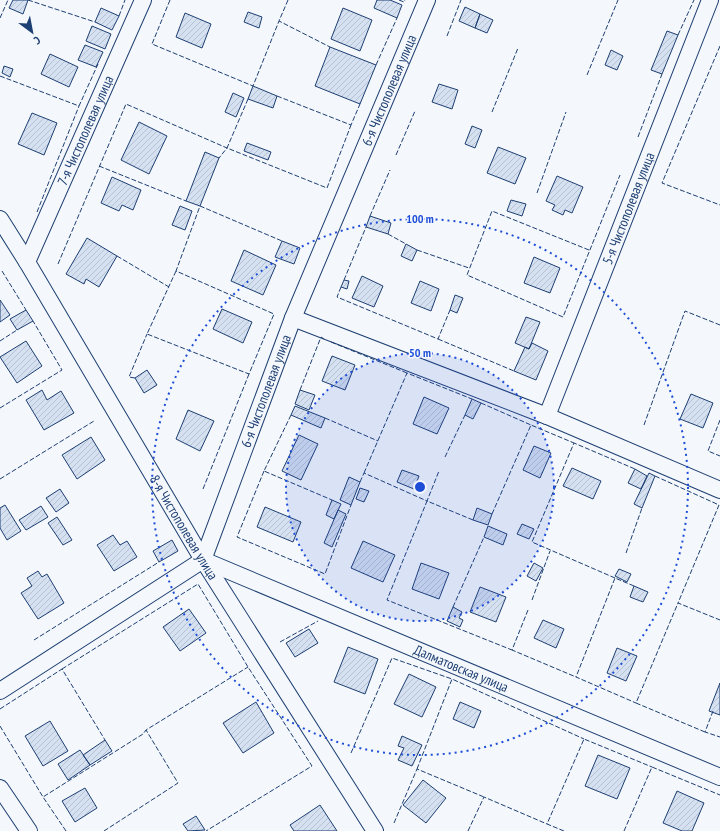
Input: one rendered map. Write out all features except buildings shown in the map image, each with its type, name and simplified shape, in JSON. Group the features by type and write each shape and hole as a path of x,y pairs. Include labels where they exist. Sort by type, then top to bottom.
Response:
{"street":[{"name":"7-я Чистополевая улица","path":"27,262 143,0"},
{"name":"6-я Чистополевая улица","path":"203,560 293,318 427,0"},
{"name":"5-я Чистополевая улица","path":"547,416 710,0"},
{"name":"8-я Чистополевая улица","path":"0,219 27,262 203,560 375,831"},
{"path":"293,318 547,416 720,490"},
{"path":"0,691 203,560"},
{"name":"Далматовская улица","path":"203,560 720,777"},
{"path":"0,788 29,831"}],"fence":[{"path":"0,18 8,0"},
{"path":"28,0 95,22"},
{"path":"119,16 125,0"},
{"path":"170,0 152,44 253,86 279,21"},
{"path":"288,0 279,21 330,47"},
{"path":"399,0 404,2 405,0"},
{"path":"447,36 461,0"},
{"path":"587,75 618,0"},
{"path":"678,35 694,0"},
{"path":"376,65 397,18"},
{"path":"720,46 662,183 720,205"},
{"path":"492,112 518,48"},
{"path":"0,76 79,106 98,64"},
{"path":"638,137 662,74"},
{"path":"277,96 351,125 360,104"},
{"path":"248,99 227,148 327,188 351,125"},
{"path":"58,264 126,104 227,148 219,158"},
{"path":"37,212 79,106"},
{"path":"396,155 415,111"},
{"path":"537,193 566,112"},
{"path":"99,166 186,201"},
{"path":"370,216 390,170"},
{"path":"589,250 492,211 467,275 563,317 620,175"},
{"path":"176,271 147,334 249,374 274,314 176,271 200,206 282,241"},
{"path":"344,280 366,227"},
{"path":"388,234 406,244"},
{"path":"417,250 469,268"},
{"path":"117,256 169,287"},
{"path":"2,271 26,310"},
{"path":"341,287 337,297 438,339 450,310"},
{"path":"644,425 685,311 720,325"},
{"path":"0,408 62,370 33,321"},
{"path":"0,341 17,330"},
{"path":"135,378 129,377 147,334"},
{"path":"300,390 321,337 324,339"},
{"path":"438,339 514,371"},
{"path":"331,342 407,373"},
{"path":"364,473 407,373 472,399"},
{"path":"203,489 249,374"},
{"path":"481,403 531,425"},
{"path":"291,415 264,471 332,500"},
{"path":"445,457 465,415"},
{"path":"325,418 378,441"},
{"path":"720,420 708,451 720,456"},
{"path":"0,479 94,421"},
{"path":"492,514 531,425 574,443"},
{"path":"615,578 532,542 574,443 635,469"},
{"path":"264,471 237,537 325,574 351,505"},
{"path":"360,482 364,473 427,501 439,471"},
{"path":"655,476 719,505 678,603"},
{"path":"473,520 427,501 387,600 512,650"},
{"path":"626,553 642,508"},
{"path":"453,607 484,537"},
{"path":"532,600 550,551"},
{"path":"34,640 159,562"},
{"path":"634,586 615,578 576,677 636,703"},
{"path":"62,669 198,584 248,667 312,766 206,831"},
{"path":"705,732 636,703 678,603 720,620"},
{"path":"528,610 512,650 576,677"},
{"path":"280,642 318,621"},
{"path":"351,753 392,658 452,679"},
{"path":"104,831 178,783 146,730 248,667"},
{"path":"0,709 62,669 105,740"},
{"path":"417,769 452,679 584,739"},
{"path":"713,711 705,732 720,737"},
{"path":"0,726 43,797"},
{"path":"66,831 43,797 143,734 146,730"},
{"path":"564,831 547,824 584,739 652,767"},
{"path":"624,831 652,767 720,795"},
{"path":"394,823 417,769 484,797"},
{"path":"468,831 484,797 547,824"}]}
